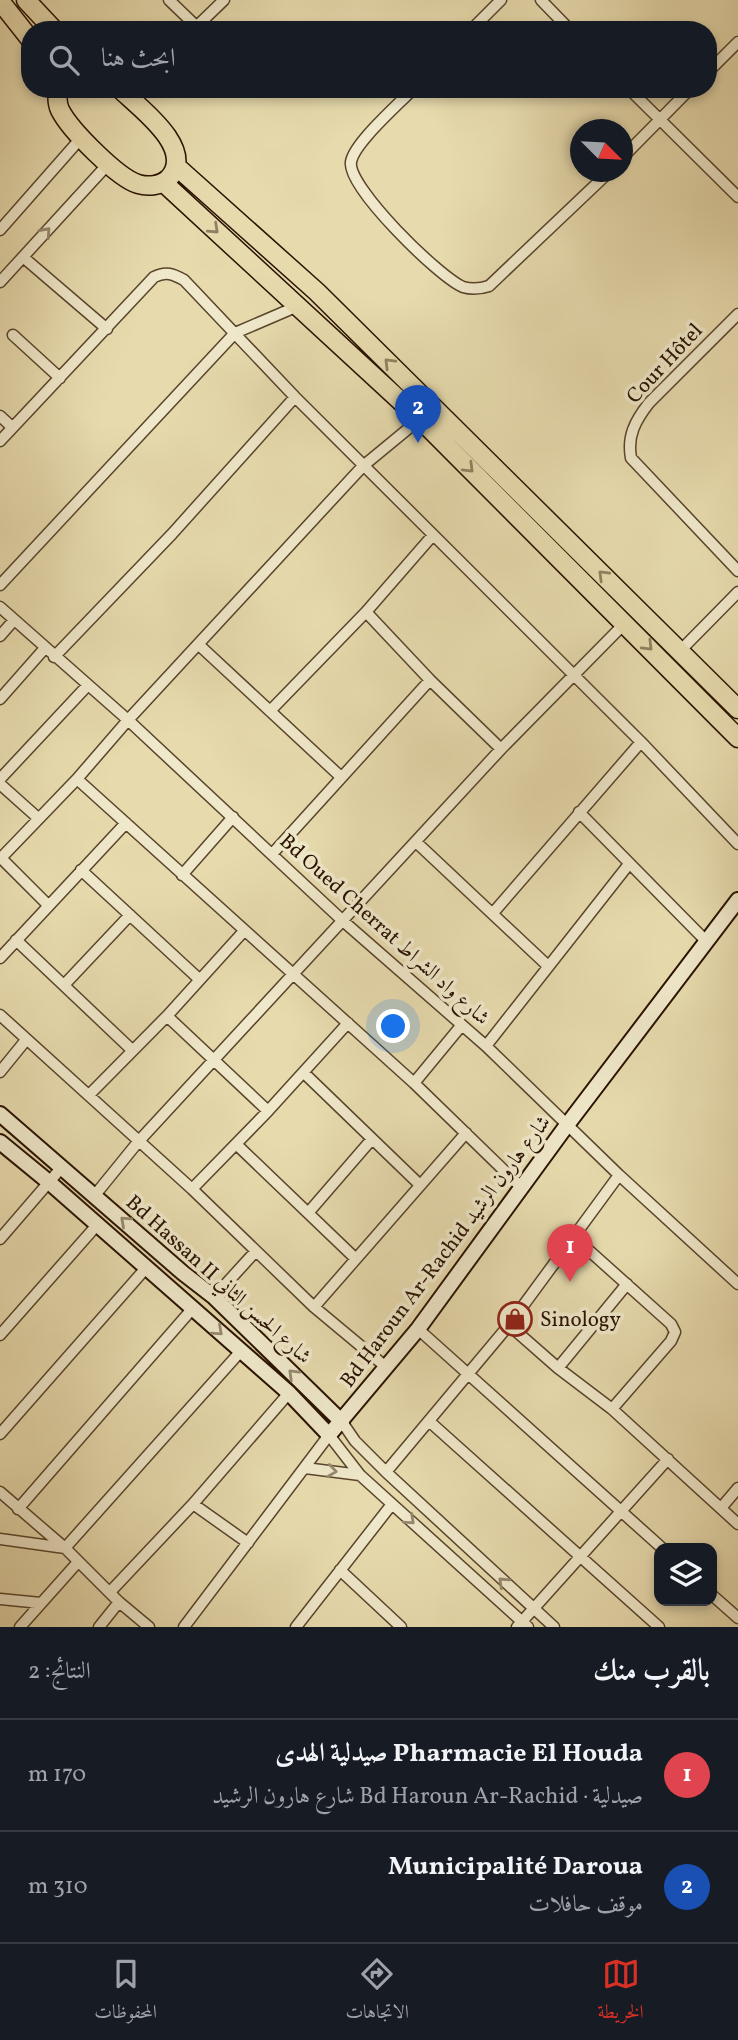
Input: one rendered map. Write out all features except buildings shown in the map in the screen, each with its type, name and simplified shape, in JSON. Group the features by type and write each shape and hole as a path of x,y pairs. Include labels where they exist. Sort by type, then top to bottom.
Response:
{"highway":[{"path":"26,0 46,21"},
{"path":"0,1 21,27"},
{"path":"58,98 59,108 81,138 131,181 149,186 164,183 176,166 174,147 133,98"},
{"path":"176,166 317,292 738,709"},
{"path":"164,183 420,419 738,738"}],"street":[{"path":"169,0 188,21"},
{"path":"202,21 224,0"},
{"path":"480,21 501,0"},
{"path":"541,0 561,21"},
{"path":"717,63 738,42"},
{"path":"404,98 355,149 350,169 356,181 387,219 424,259 464,287 477,290 489,286 598,182"},
{"path":"638,98 738,197"},
{"path":"633,147 681,98"},
{"path":"0,230 81,138"},
{"path":"0,282 109,163"},
{"path":"23,257 107,328"},
{"path":"0,441 154,277 171,274 184,280 295,397 641,742 738,844"},
{"path":"0,584 234,333 298,306"},
{"name":"Cour Hôtel","path":"738,314 649,403 638,418 629,443 631,458 738,571"},
{"path":"13,335 60,378"},
{"path":"54,657 172,534 295,397"},
{"path":"0,416 12,427"},
{"path":"48,905 1,859 363,466 420,419"},
{"path":"270,710 366,612 433,535"},
{"path":"679,652 738,592"},
{"name":"Bd Oued Cherrat شارع واد الشراط","path":"0,607 128,720 343,921 485,1046 619,1175 738,1284"},
{"path":"366,612 430,680 501,749"},
{"path":"0,635 14,620"},
{"path":"95,1195 138,1142 501,749 625,623"},
{"path":"199,645 341,777"},
{"path":"0,699 45,648"},
{"path":"273,853 430,680"},
{"path":"38,818 0,782 88,685"},
{"path":"493,913 641,742"},
{"path":"77,779 414,1083 522,1188"},
{"path":"579,813 707,942"},
{"path":"182,875 233,817"},
{"path":"0,957 126,823"},
{"path":"416,842 548,966"},
{"path":"485,1046 629,864"},
{"path":"81,870 199,979"},
{"name":"Bd Haroun Ar-Rachid شارع هارون الرشيد","path":"184,1627 304,1468 418,1329 567,1125 738,900"},
{"path":"64,985 130,915"},
{"path":"89,1095 167,1016 244,931"},
{"path":"16,940 132,1050"},
{"path":"0,1015 191,1189 314,1307 386,1367"},
{"path":"167,1016 268,1111"},
{"path":"191,1189 304,1073 348,1023"},
{"path":"414,1083 461,1026"},
{"path":"0,1072 26,1040"},
{"path":"304,1073 419,1185"},
{"name":"Bd Hassan II شارع الحسن الثاني","path":"0,1114 214,1297 342,1422 355,1441 386,1472 554,1627"},
{"path":"0,1143 13,1126"},
{"path":"314,1307 466,1133"},
{"path":"308,1213 372,1139"},
{"name":"Bd Hassan II شارع الحسن الثاني","path":"0,1143 50,1182 289,1394 330,1435 359,1475 522,1625"},
{"path":"236,1144 356,1259"},
{"path":"0,1240 62,1167"},
{"path":"386,1472 509,1325 619,1175"},
{"path":"0,1335 97,1225"},
{"path":"575,1238 671,1324 675,1332 671,1341 612,1409"},
{"path":"214,1297 255,1252"},
{"path":"0,1434 146,1268"},
{"path":"558,1368 627,1284"},
{"path":"18,1508 193,1308"},
{"path":"509,1325 558,1368 612,1409 738,1524"},
{"path":"418,1329 657,1543"},
{"path":"65,1548 241,1351"},
{"path":"110,1592 193,1504 289,1394"},
{"path":"430,1422 659,1627"},
{"path":"522,1625 533,1609 668,1459"},
{"path":"304,1468 359,1475"},
{"path":"720,1508 738,1488"},
{"path":"0,1492 65,1548 119,1602 149,1627"},
{"path":"193,1504 248,1543"},
{"path":"297,1627 393,1504"},
{"path":"0,1539 65,1548"},
{"path":"20,1627 78,1562"},
{"path":"340,1570 401,1627"},
{"path":"0,1598 41,1603"},
{"path":"717,1599 738,1618"},
{"path":"99,1627 119,1602"}],"place":[{"name":"Municipalité Daroua","path":"418,443"},
{"name":"Pharmacie El Houda صيدلية الهدى","path":"570,1282"},
{"name":"Sinology","path":"515,1319"}]}
